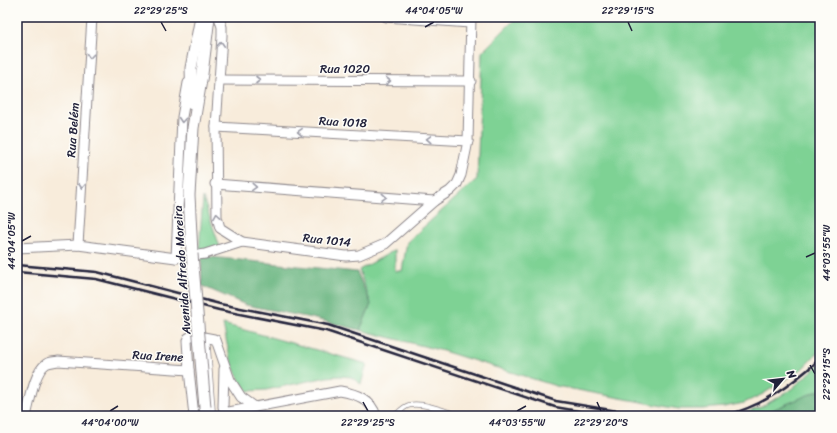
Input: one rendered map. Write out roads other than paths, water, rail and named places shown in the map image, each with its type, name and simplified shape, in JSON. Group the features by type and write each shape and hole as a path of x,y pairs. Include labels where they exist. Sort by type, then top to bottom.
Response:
{"street":[{"name":"Rua Belém","path":"78,245 92,17"},
{"name":"Avenida Alfredo Moreira","path":"176,258 182,117 201,17"},
{"name":"Avenida Alfredo Moreira","path":"193,126 202,74 209,17"},
{"path":"219,17 222,27 216,127 215,184 217,217 220,228 242,242"},
{"path":"386,17 471,20"},
{"name":"Rua 1014","path":"17,248 78,245 176,258 205,254 242,242 346,256 359,255 385,244 434,201 450,191 457,184 461,176 468,141 471,20"},
{"name":"Avenida Alfredo Moreira","path":"191,68 193,126 189,195 190,223 205,411"},
{"name":"Rua 1020","path":"219,80 470,81"},
{"name":"Rua 1018","path":"216,127 468,141"},
{"path":"215,184 434,201"},
{"name":"Rua Irene","path":"26,416 36,379 40,370 47,363 58,361 189,370 188,338 193,336 207,338"},
{"path":"207,338 214,338 216,340 224,366 241,397 255,406"},
{"path":"224,366 223,407 225,411 229,412 340,391 361,396 368,402 374,410 376,416"},
{"path":"189,370 194,416"}],"lane":[{"path":"207,338 213,416"},
{"path":"395,416 409,405 417,404 460,416"}],"railway":[{"path":"17,265 97,272 220,304 328,325 556,401 648,416"},
{"path":"17,272 96,279 219,310 326,331 555,407 607,416"},
{"path":"723,416 751,407 775,394 798,378 820,359"}]}
